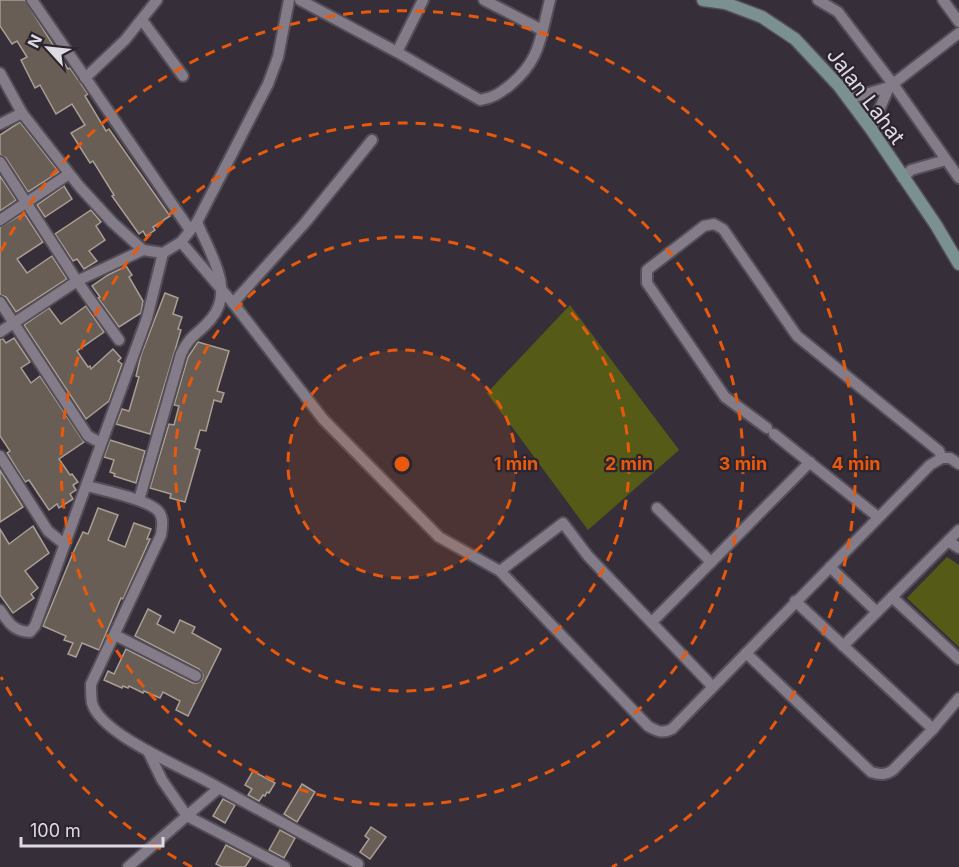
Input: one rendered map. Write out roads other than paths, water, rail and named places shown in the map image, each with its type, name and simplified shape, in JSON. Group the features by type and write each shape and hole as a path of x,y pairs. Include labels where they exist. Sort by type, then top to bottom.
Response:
{"main road":[{"name":"Jalan Lahat","path":"703,0 725,3 762,17 795,39 871,129 936,225 959,264"}],"street":[{"path":"85,78 125,40 157,0"},
{"path":"0,73 22,113 69,174 112,222 143,250 163,253 181,242 194,226 268,84 278,57 289,0"},
{"path":"300,0 480,100 490,99 525,73 534,59 550,0"},
{"path":"396,52 423,0"},
{"path":"484,0 542,30"},
{"path":"818,0 838,12 959,178"},
{"path":"943,0 959,22"},
{"path":"34,1 85,78 194,226 220,276 222,301 214,315 188,340 181,354 139,500"},
{"path":"142,20 183,76"},
{"path":"848,99 891,85 959,33"},
{"path":"871,129 891,85"},
{"path":"0,124 22,113"},
{"path":"233,303 304,224 372,140"},
{"path":"903,178 911,170 946,160"},
{"path":"0,162 77,281 119,340"},
{"path":"0,220 69,174"},
{"path":"878,518 771,431 725,397 647,283 647,270 704,226 714,224 723,229 797,336 939,451 942,458"},
{"path":"181,242 233,303 323,419 439,537 500,571 648,726 659,732 672,729 930,465 942,458 950,458 959,464"},
{"path":"0,332 77,281 143,250"},
{"path":"0,610 8,622 19,631 30,632 35,626 147,318 163,253"},
{"path":"0,302 88,436 101,443"},
{"path":"0,456 48,531 64,544"},
{"path":"652,622 810,462"},
{"path":"87,486 139,500 158,510 163,520 161,536 91,684 93,704 98,714 112,728 148,751 200,776 358,864"},
{"path":"657,508 711,562"},
{"path":"500,571 563,523 588,556 713,687"},
{"path":"843,645 959,530"},
{"path":"948,541 959,548"},
{"path":"830,567 877,612"},
{"path":"892,597 959,659"},
{"path":"795,601 933,729"},
{"path":"115,635 196,676"},
{"path":"746,652 872,772 877,774 893,770 959,698"},
{"path":"148,751 162,780 187,816 285,867"},
{"path":"128,867 142,862 187,816 219,788"}]}
